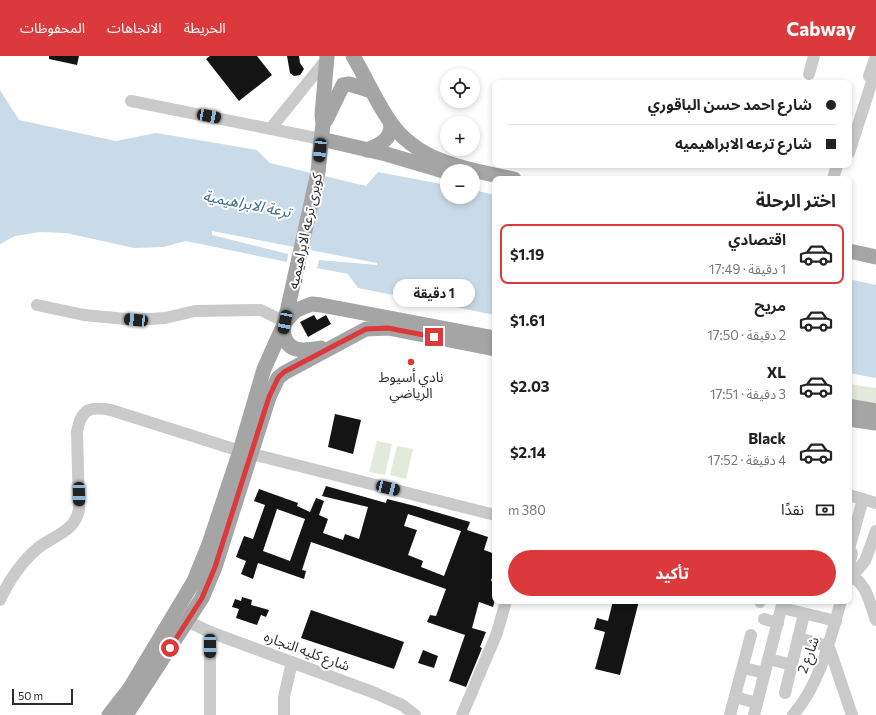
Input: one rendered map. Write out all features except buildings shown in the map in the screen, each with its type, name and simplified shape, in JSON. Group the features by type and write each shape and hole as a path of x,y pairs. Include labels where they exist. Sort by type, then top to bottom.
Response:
{"main road":[{"path":"326,58 321,139 368,150 440,170"},
{"path":"355,58 391,124 408,141 436,159 461,168 500,176"},
{"path":"323,123 343,85 349,84 372,91"},
{"path":"368,150 387,139 391,132 391,124"},
{"name":"كوبرى ترعه الابراهيميه","path":"285,322 318,172 321,139"},
{"path":"480,180 492,182"},
{"path":"852,252 876,257"},
{"path":"852,259 876,263"},
{"path":"246,452 264,369 285,322 295,311 304,306 321,305 492,337"},
{"path":"285,322 284,338 293,348 306,351 332,346"},
{"path":"126,715 187,621 209,544 278,378 291,368 356,333 376,327 492,348"},
{"path":"852,407 876,411"},
{"path":"852,419 876,423"},
{"path":"109,715 130,688 195,595"}],"street":[{"path":"809,74 814,56"},
{"path":"852,124 876,56"},
{"path":"271,128 326,58"},
{"path":"852,145 876,69"},
{"path":"131,101 321,139"},
{"path":"37,305 84,315 136,320 165,318 195,311 261,310 285,322"},
{"path":"0,600 10,581 37,549 59,536 76,520 79,509 77,432 83,414 90,409 110,410 246,452 492,514"},
{"path":"852,496 876,503"},
{"path":"852,538 863,499"},
{"path":"852,572 865,561 876,531"},
{"path":"852,576 870,587 876,620"},
{"path":"462,715 497,633 505,604"},
{"name":"شارع 2","path":"793,715 810,694 836,621 840,604"},
{"path":"754,715 782,605 804,614 836,621"},
{"path":"785,693 804,614"},
{"path":"764,619 778,623"},
{"name":"شارع كليه التجاره","path":"187,621 210,632 375,693 411,714"},
{"path":"210,632 210,715"},
{"path":"730,715 751,635"},
{"path":"798,638 827,647 852,715"},
{"path":"769,659 792,665"},
{"path":"286,713 287,683 292,662"},
{"path":"743,668 765,673"},
{"path":"735,696 757,703"}],"shaded area":[{"path":"852,384 876,388 876,405 852,401"},
{"path":"377,441 392,444 385,475 369,472"},
{"path":"397,446 413,449 406,479 390,475"}],"water":[{"name":"ترعة الابراهيمية","path":"0,90 19,120 116,141 156,133 257,150 270,163 366,186 378,172 440,184 440,204 480,204 480,192 492,194 492,314 358,288 348,274 317,268 319,260 377,265 377,263 212,231 212,235 288,254 287,262 186,241 163,247 134,248 66,233 40,232 15,236 0,244"},
{"path":"852,280 876,285 876,378 852,374"}],"place":[{"name":"نادي أسيوط الرياضي","path":"411,362"}],"route":[{"path":"170,648 202,598 215,567 269,397 278,378 291,368 366,329 376,327 388,328 434,337"}]}
